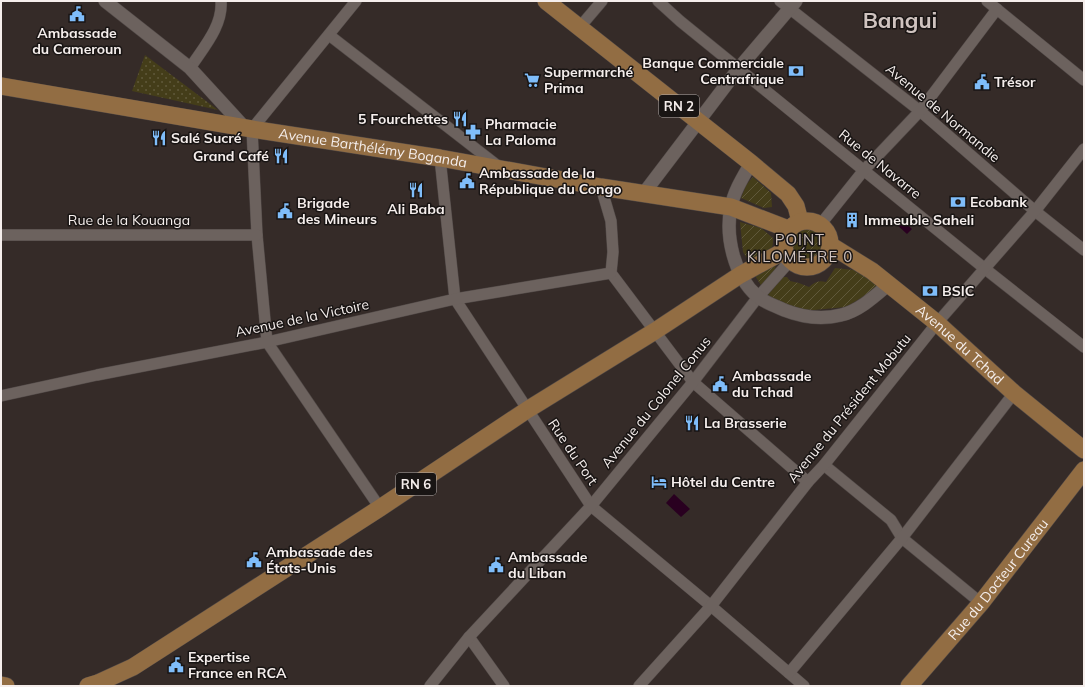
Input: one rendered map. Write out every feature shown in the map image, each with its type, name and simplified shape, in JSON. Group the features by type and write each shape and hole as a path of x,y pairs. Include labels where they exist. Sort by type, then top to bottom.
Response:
{"main road":[{"name":"RN 2","path":"546,1 788,194 796,206 794,225"},
{"name":"Avenue Barthélémy Boganda","path":"1,86 249,128 440,158 601,187 730,207 794,225"},
{"path":"811,221 820,225 828,234 830,245 828,254 823,261 815,266 798,266 787,256 783,243 784,236 794,225 811,221"},
{"name":"Avenue du Tchad","path":"830,245 872,271 889,284 937,323 1014,393 1084,450"},
{"name":"RN 6","path":"88,686 133,667 380,508 527,410 655,331 740,275 787,256"},
{"name":"Rue du Docteur Cureau","path":"909,686 980,603 1084,470"},
{"path":"1,685 6,686"}],"street":[{"path":"105,1 190,68 249,128 267,342 380,508"},
{"path":"190,68 220,18 222,9 221,1"},
{"path":"249,128 329,36 356,1"},
{"path":"579,28 602,1"},
{"name":"Rue de Navarre","path":"658,1 984,268 1084,347"},
{"path":"987,1 1084,80"},
{"path":"644,193 789,3"},
{"name":"Avenue de Normandie","path":"789,3 920,111 1035,211 1084,250"},
{"path":"820,225 864,170 920,111 997,9"},
{"path":"329,36 502,170"},
{"name":"Avenue du Président Mobutu","path":"640,686 711,606 808,482 824,465 937,323 1035,211 1084,149"},
{"name":"Rue du Port","path":"440,158 455,299 591,506 804,686"},
{"path":"751,163 736,189 730,207 731,247 740,275 758,297 791,313 808,317 826,318 842,315 858,307 873,298 889,284"},
{"path":"601,187 612,221 613,252 611,273 693,382 808,482"},
{"name":"Rue de la Kouanga","path":"1,235 257,235"},
{"name":"Avenue du Colonel Conus","path":"430,686 469,637 591,506 693,382 758,297 787,256"},
{"name":"Avenue de la Victoire","path":"1,396 97,375 267,342 455,299 611,273"},
{"path":"789,674 902,538 1014,393"},
{"path":"824,465 892,520 902,538 980,603"},
{"path":"469,637 504,686"}],"shaded area":[{"path":"145,55 218,110 132,91"},
{"path":"753,177 771,193 772,207 764,208 741,198 746,185"},
{"path":"901,219 912,229 907,234 896,224"},
{"path":"740,222 761,228 773,238 772,248 770,251 764,257 751,265 743,252"},
{"path":"805,227 811,227 820,231 824,243 820,255 811,259 805,259 796,255 792,246 792,240 796,231"},
{"path":"775,265 776,271 762,287 754,274"},
{"path":"835,268 854,270 881,286 846,307 803,311 767,296 782,277 787,277 790,281 809,287 817,282 826,282"},
{"path":"674,494 690,509 681,517 666,503"}],"place":[{"name":"Ambassade du Cameroun","path":"77,14"},
{"name":"Banque Commerciale Centrafrique","path":"796,71"},
{"name":"Supermarché Prima","path":"532,80"},
{"name":"Trésor","path":"982,82"},
{"name":"5 Fourchettes","path":"460,119"},
{"name":"Pharmacie La Paloma","path":"473,132"},
{"name":"Salé Sucré","path":"159,138"},
{"name":"Grand Café","path":"281,156"},
{"name":"Ambassade de la République du Congo","path":"467,181"},
{"name":"Ali Baba","path":"416,190"},
{"name":"Ecobank","path":"958,202"},
{"name":"Brigade des Mineurs","path":"285,211"},
{"name":"Immeuble Saheli","path":"852,220"},
{"name":"BSIC","path":"930,291"},
{"name":"Ambassade du Tchad","path":"720,384"},
{"name":"La Brasserie","path":"692,423"},
{"name":"Hôtel du Centre","path":"659,482"},
{"name":"Ambassade des États-Unis","path":"254,560"},
{"name":"Ambassade du Liban","path":"496,565"},
{"name":"Expertise France en RCA","path":"176,665"}],"district":[{"name":"Bangui","path":"900,20"},
{"name":"POINT KILOMÉTRE 0","path":"800,248"}]}
